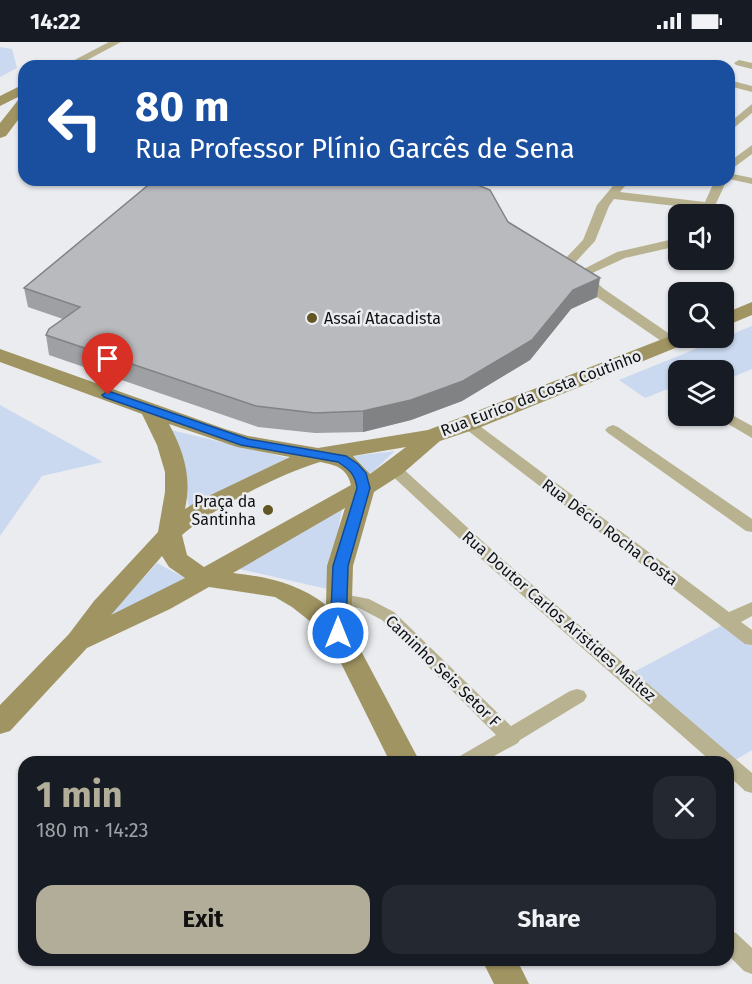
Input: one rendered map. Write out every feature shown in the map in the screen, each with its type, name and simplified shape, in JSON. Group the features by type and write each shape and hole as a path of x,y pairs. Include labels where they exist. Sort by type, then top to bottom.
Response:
{"main road":[{"path":"0,93 18,89"},
{"path":"0,102 18,92"},
{"path":"1,130 18,109"},
{"path":"734,316 752,308"},
{"name":"Rua Eurico da Costa Coutinho","path":"322,454 432,436 468,424 668,344"},
{"path":"0,355 245,442 322,454 342,459 354,466 362,476 363,488 340,566 338,633"},
{"path":"151,410 173,458 177,482 176,505 169,536 171,550 178,562 204,578 257,583 279,589 302,600 338,633 402,756"},
{"name":"Rua Eurico da Costa Coutinho","path":"78,641 161,603 363,488 394,469 432,436"},
{"path":"0,723 78,641 118,588 175,528 204,507 293,463 322,454"},
{"path":"502,966 512,984"}],"street":[{"path":"76,60 93,47 115,42"},
{"path":"739,63 752,66"},
{"path":"735,85 752,89"},
{"path":"735,117 752,107"},
{"path":"747,157 752,148"},
{"path":"735,177 752,181"},
{"path":"618,186 603,205 589,241 564,261 599,291 668,334"},
{"path":"710,204 718,186"},
{"path":"610,195 668,204"},
{"path":"580,274 621,255 668,244"},
{"path":"734,422 752,433"},
{"name":"Rua Décio Rocha Costa","path":"468,424 752,639"},
{"path":"613,430 752,527"},
{"name":"Rua Doutor Carlos Aristides Maltez","path":"394,469 495,562 719,756"},
{"name":"Caminho Seis Setor F","path":"338,598 363,603 388,616 511,738"},
{"path":"728,621 752,608"},
{"path":"478,756 577,696"},
{"name":"Rua Doutor Carlos Aristides Maltez","path":"734,769 752,785"},
{"path":"734,946 752,964"}],"shaded area":[{"path":"0,47 12,49 17,68 0,77"},
{"path":"752,326 752,369 734,376 734,360 668,360 698,348 734,348 734,333"},
{"path":"668,360 668,389 645,398 619,380"},
{"path":"0,405 103,462 42,476 0,536"},
{"path":"171,430 288,458 189,507"},
{"path":"395,451 370,474 354,456"},
{"path":"342,509 327,589 235,568"},
{"path":"157,563 185,578 101,625"},
{"path":"730,621 752,638 752,750 734,761 734,756 722,756 630,674"}],"building":[{"name":"Assaí Atacadista","path":"147,186 480,186 490,190 508,222 600,278 573,290 532,340 463,381 411,400 363,411 315,413 256,406 46,335 49,329 80,307 24,288"}],"place":[{"name":"Assaí Atacadista","path":"312,318"},
{"name":"Praça da Santinha","path":"268,510"}],"route":[{"path":"108,395 217,434 245,442 322,454 342,459 354,466 362,476 363,488 340,566 338,633"}]}
